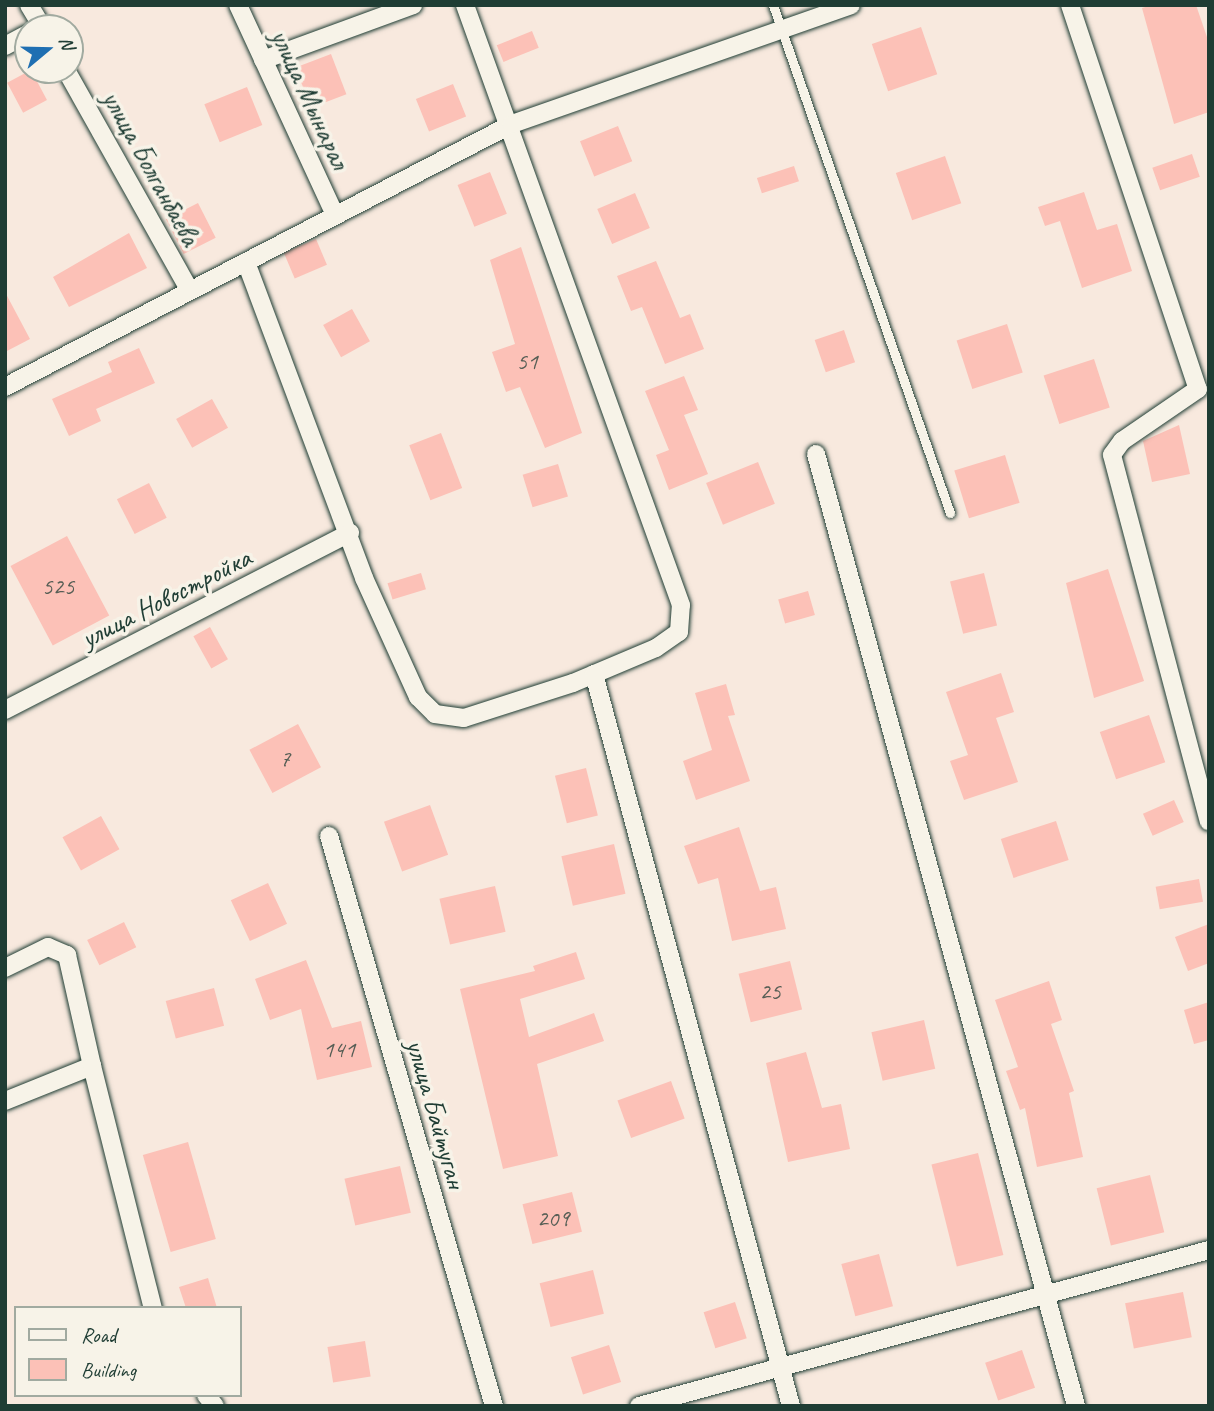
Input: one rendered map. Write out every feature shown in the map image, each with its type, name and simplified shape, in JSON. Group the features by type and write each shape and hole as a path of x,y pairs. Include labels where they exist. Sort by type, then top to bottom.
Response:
{"street":[{"name":"улица Мынарал","path":"238,5 335,215"},
{"path":"263,60 413,5"},
{"path":"246,262 350,533 418,698 436,714 464,718 594,674 679,632 681,606 512,124 465,5"},
{"path":"5,387 512,124 851,5"},
{"path":"1070,5 1198,389 1122,441 1112,455 1209,821"},
{"name":"улица Болганбаева","path":"74,84 190,291"},
{"path":"816,454 1076,1406"},
{"name":"улица Новостройка","path":"5,710 350,533"},
{"path":"594,674 791,1406"},
{"name":"улица Байтуган","path":"328,836 494,1406"},
{"path":"5,968 48,947 67,955 152,1306"},
{"path":"5,1101 92,1066"},
{"path":"639,1406 1209,1250"}],"lane":[{"path":"773,5 950,513"}],"building":[{"path":"1152,5 1196,5 1209,43 1209,112 1174,124 1142,8"},
{"path":"921,27 937,74 888,91 872,44"},
{"path":"532,31 539,48 504,62 497,45"},
{"path":"331,54 346,94 311,108 296,68"},
{"path":"14,79 14,84 38,84 47,100 23,113 7,83"},
{"path":"453,84 466,116 429,131 416,99"},
{"path":"247,87 262,125 220,142 204,104"},
{"path":"618,126 632,161 594,177 580,141"},
{"path":"1192,154 1200,177 1160,190 1152,168"},
{"path":"945,156 961,203 912,220 896,173"},
{"path":"794,166 799,181 762,193 757,178"},
{"path":"490,172 507,214 474,227 458,185"},
{"path":"1084,192 1097,230 1117,224 1132,271 1082,288 1060,221 1045,226 1038,207"},
{"path":"635,193 650,228 612,244 597,209"},
{"path":"198,203 216,238 184,254 166,219"},
{"path":"129,233 147,268 69,307 53,277"},
{"path":"316,239 327,265 295,278 284,253"},
{"path":"521,247 582,433 545,448 520,387 506,392 492,352 515,344 490,260"},
{"path":"656,261 680,318 690,314 704,349 665,364 642,307 631,311 617,276"},
{"path":"5,292 30,339 5,352"},
{"path":"352,309 370,341 341,357 323,325"},
{"path":"1007,324 1023,373 972,389 957,340"},
{"path":"844,330 855,362 826,372 815,340"},
{"path":"139,348 155,383 96,409 101,421 69,436 52,399 112,372 108,362"},
{"path":"1094,359 1110,408 1059,424 1044,375"},
{"path":"684,376 698,410 684,415 708,474 669,490 656,455 669,450 645,391"},
{"path":"212,399 228,428 192,448 176,419"},
{"path":"1179,425 1190,474 1152,482 1143,441"},
{"path":"441,433 462,488 430,500 409,445"},
{"path":"1005,455 1020,503 969,518 954,470"},
{"path":"758,462 775,504 723,525 706,483"},
{"path":"558,464 568,497 533,507 523,475"},
{"path":"149,483 167,518 135,534 117,499"},
{"path":"67,536 109,615 53,646 10,566"},
{"path":"1108,569 1144,681 1094,698 1066,583"},
{"path":"421,573 426,589 392,599 388,583"},
{"path":"984,573 997,625 963,634 950,581"},
{"path":"808,591 815,615 785,624 778,600"},
{"path":"210,627 228,659 211,669 193,636"},
{"path":"1001,673 1014,712 996,718 1018,782 964,800 950,761 968,755 946,692"},
{"path":"726,684 735,715 728,716 750,781 696,800 683,761 712,750 695,693"},
{"path":"1149,715 1165,762 1116,779 1100,732"},
{"path":"298,724 321,767 272,793 249,750"},
{"path":"586,768 598,816 567,823 555,776"},
{"path":"1174,800 1184,822 1153,836 1143,814"},
{"path":"430,805 448,855 402,872 384,822"},
{"path":"101,816 119,849 81,871 63,837"},
{"path":"1056,821 1069,860 1014,878 1001,839"},
{"path":"739,827 760,891 776,887 786,929 732,941 718,878 698,884 684,846"},
{"path":"614,844 625,894 573,906 561,856"},
{"path":"1199,879 1203,902 1160,909 1156,887"},
{"path":"268,883 287,924 250,941 231,900"},
{"path":"495,886 506,932 450,945 439,899"},
{"path":"124,922 136,947 99,965 87,940"},
{"path":"1209,924 1209,963 1188,971 1175,937"},
{"path":"576,952 585,979 520,999 529,1037 594,1013 604,1041 537,1064 558,1156 503,1169 460,989 535,971 533,966"},
{"path":"306,960 332,1028 361,1021 372,1067 317,1080 301,1009 270,1020 255,979"},
{"path":"790,961 802,1010 751,1022 739,974"},
{"path":"1049,981 1062,1020 1051,1024 1074,1091 1069,1093 1083,1157 1037,1167 1025,1108 1020,1110 1006,1071 1018,1067 995,1000"},
{"path":"214,988 224,1026 176,1039 166,1001"},
{"path":"1209,1002 1209,1040 1194,1044 1184,1010"},
{"path":"924,1020 935,1069 883,1081 871,1032"},
{"path":"806,1052 822,1108 841,1104 850,1149 788,1162 766,1063"},
{"path":"671,1081 685,1119 631,1138 617,1100"},
{"path":"188,1142 216,1239 171,1252 143,1155"},
{"path":"978,1153 1003,1255 957,1266 931,1165"},
{"path":"400,1166 411,1213 355,1226 344,1179"},
{"path":"1150,1175 1164,1232 1111,1246 1097,1188"},
{"path":"572,1192 582,1232 532,1244 523,1204"},
{"path":"879,1254 893,1306 855,1316 841,1264"},
{"path":"593,1270 604,1314 551,1327 540,1283"},
{"path":"208,1278 216,1306 185,1306 179,1287"},
{"path":"1183,1292 1192,1337 1134,1348 1125,1303"},
{"path":"735,1302 747,1338 715,1348 704,1312"},
{"path":"365,1341 371,1377 333,1383 327,1347"},
{"path":"609,1345 621,1382 583,1394 571,1357"},
{"path":"1022,1350 1035,1388 998,1401 985,1363"}]}
